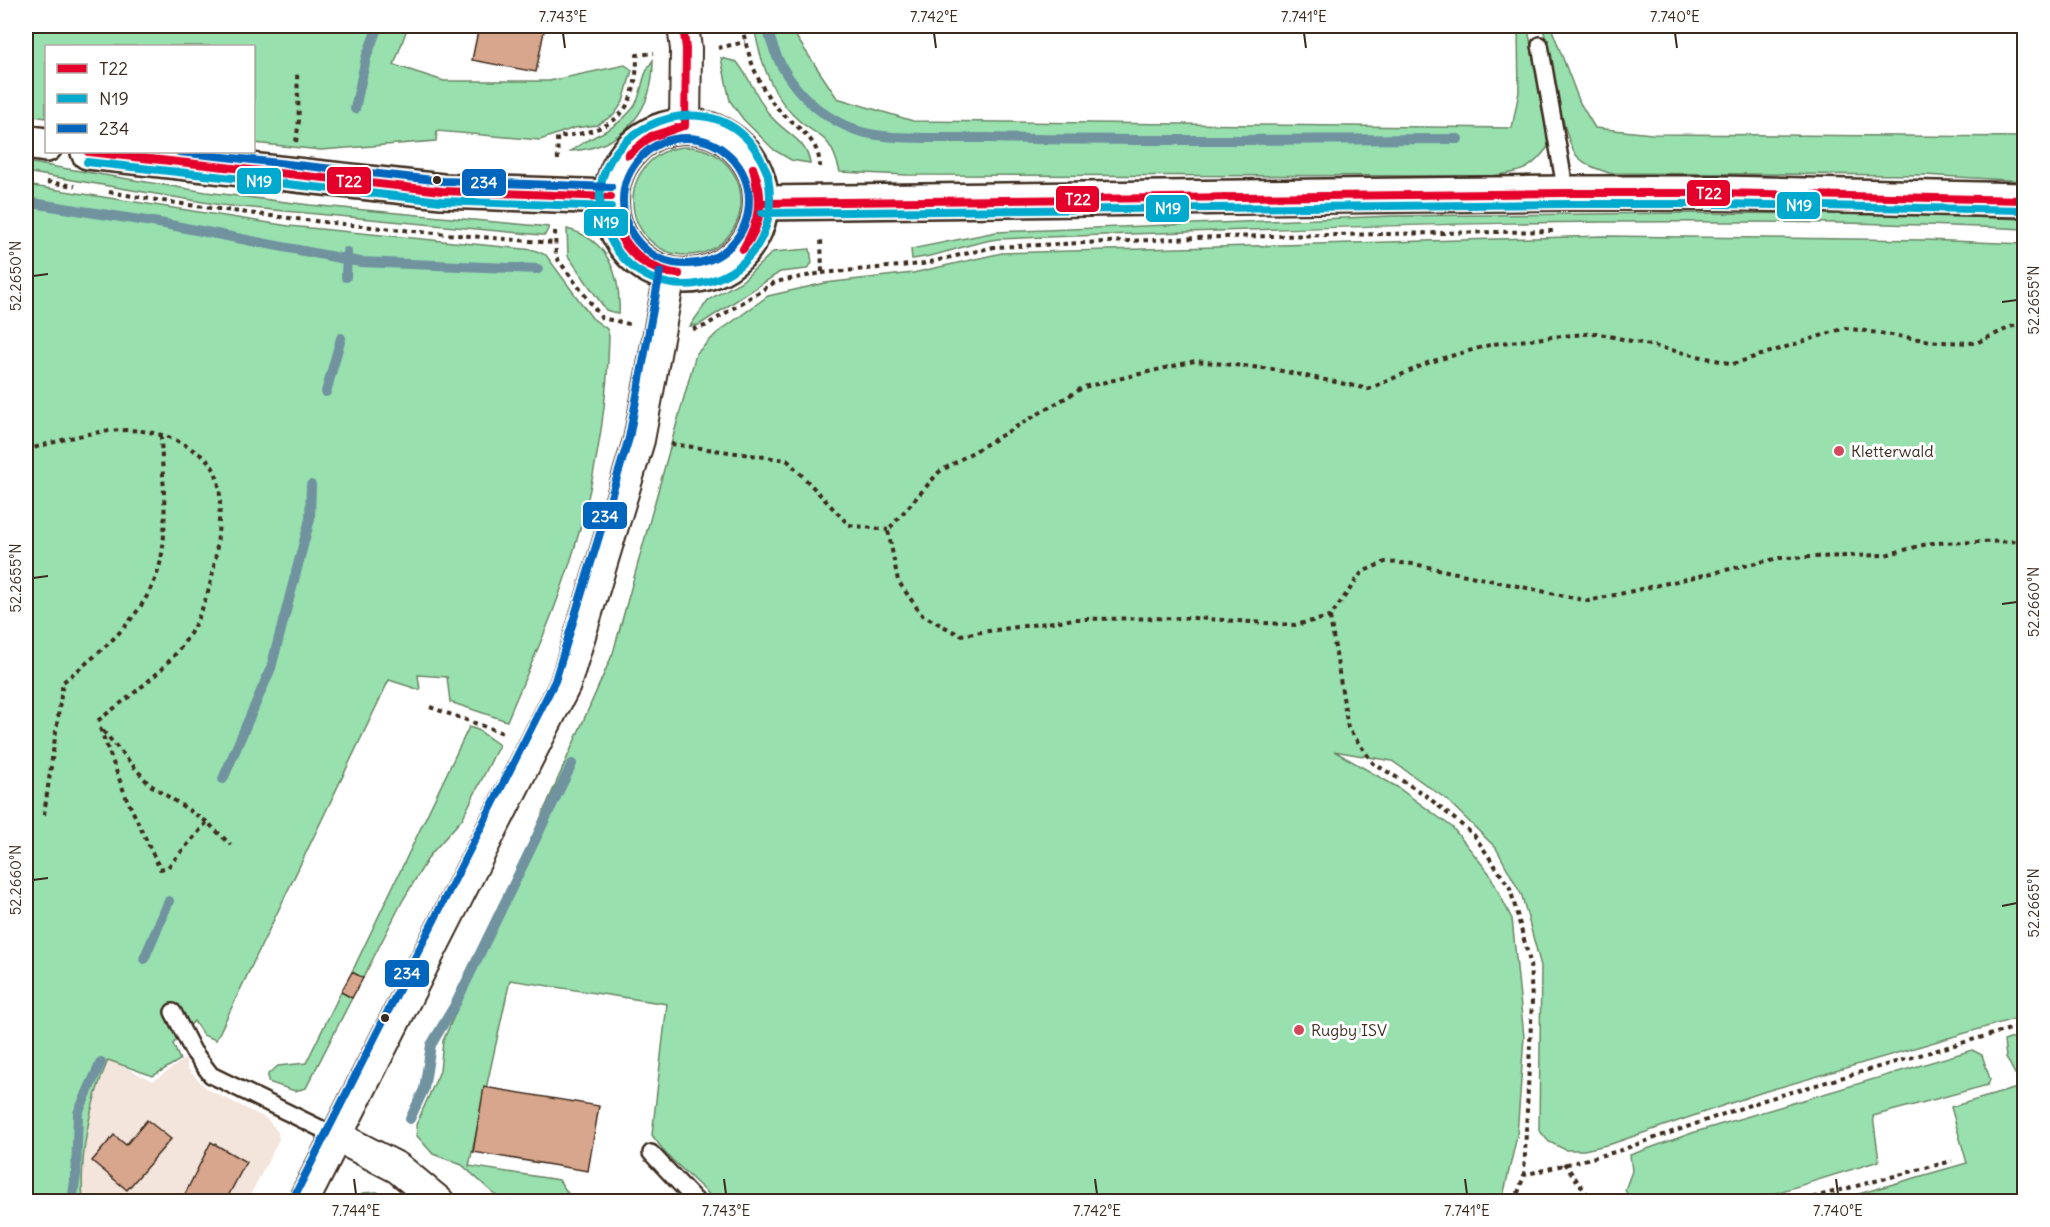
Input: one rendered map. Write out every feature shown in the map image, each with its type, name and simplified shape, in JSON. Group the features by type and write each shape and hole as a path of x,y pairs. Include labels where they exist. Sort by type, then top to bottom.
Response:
{"main road":[{"path":"685,126 709,129 723,136 748,157 758,179 762,203 758,225 748,244 733,260 714,271 692,276 670,274 650,267 627,246 613,218 611,197 616,175 627,156 642,140 663,129 685,126"},
{"path":"26,142 45,145"},
{"path":"97,153 441,191 611,197"},
{"path":"762,203 1566,193 2025,200"}],"street":[{"path":"685,38 685,126"},
{"path":"303,1202 565,685 639,440 670,274"},
{"path":"336,1136 398,1168 439,1202"}],"lane":[{"path":"1540,45 1566,193"},
{"path":"173,1012 193,1051 211,1075 336,1136"},
{"path":"651,1153 697,1202"}],"path":[{"path":"742,26 745,42 758,77 771,101 784,116 813,140 820,153 822,273"},
{"path":"745,42 720,48 685,38 637,55 632,91 614,123 592,132 557,137 558,196 554,243 556,257 602,318 617,323 692,329 705,326 775,282 822,273 922,264 994,247 1219,237 1561,231"},
{"path":"291,175 299,120 297,74"},
{"path":"37,180 84,188"},
{"path":"107,192 212,210 417,232 554,243"},
{"path":"888,530 939,472 1084,387 1195,362 1272,369 1369,389 1430,362 1493,344 1552,337 1596,333 1733,364 1845,328 1938,342 1976,343 2013,326 2025,324"},
{"path":"26,450 78,435 114,429 144,431 182,442 201,455 213,467 219,482 220,506 213,579 201,612 182,646 147,683 96,722"},
{"path":"44,815 63,682 104,648 130,621 150,592 160,564 163,538 161,436"},
{"path":"639,440 787,460 849,525 888,530"},
{"path":"888,530 898,581 922,615 960,635 1075,619 1194,618 1295,624 1330,616 1362,572 1385,562 1414,564 1588,601 1779,558 1885,555 1932,543 2025,541"},
{"path":"1330,616 1348,728 1373,763 1424,794 1474,836 1510,888 1530,962 1532,991 1531,1079 1524,1175 1515,1202"},
{"path":"430,707 535,745"},
{"path":"207,822 168,867 160,869 126,797 100,728 149,784 207,822 231,845"},
{"path":"1524,1175 1564,1163 1616,1152 1764,1100 2025,1025"},
{"path":"1795,1202 1952,1161"},
{"path":"1564,1163 1587,1194 1588,1202"}],"shaded area":[{"path":"103,1057 153,1081 185,1059 188,1069 207,1089 267,1119 278,1132 279,1140 247,1201 69,1202"}],"green space":[{"path":"26,26 408,26 394,65 444,81 549,81 625,65 632,70 623,102 614,115 597,125 574,128 540,140 437,131 436,141 321,150 255,143 255,45 45,45 45,118 26,115"},
{"path":"754,26 789,26 837,98 913,121 1512,128 1519,92 1518,31 1528,29 1545,118 1548,147 1530,166 1510,173 1491,176 907,175 840,172 836,158 827,142 792,114 777,95 762,61"},
{"path":"1551,27 1580,103 1595,128 1652,134 2024,137 2024,181 1924,175 1609,173 1583,161 1571,147 1543,28"},
{"path":"721,58 737,62 769,114 804,147 810,163 791,160 774,150 743,119 730,101"},
{"path":"653,60 648,95 631,124 605,143 571,151 611,128 626,116 639,97 646,73"},
{"path":"687,147 708,151 725,163 737,180 741,201 737,222 725,239 708,251 687,255 666,251 649,239 637,222 633,201 637,180 649,163 666,151"},
{"path":"26,162 206,192 310,205 549,227 545,235 541,235 221,205 26,172"},
{"path":"26,185 289,226 534,250 546,255 592,318 607,329 609,336 605,402 600,435 579,532 553,611 507,721 450,702 447,677 418,675 420,690 389,680 216,1040 203,1035 194,1021 173,1044 180,1060 153,1076 108,1060 96,1093 87,1129 82,1184 83,1201 26,1201"},
{"path":"1682,213 1895,214 2024,219 2024,229 1768,222 1511,223 998,239 912,259 911,249 996,232 1392,216"},
{"path":"567,229 593,241 609,261 617,286 619,314 606,310 568,256"},
{"path":"1603,236 1926,240 2024,244 2024,1016 1763,1092 1611,1144 1584,1150 1566,1150 1549,1142 1539,1130 1541,966 1522,896 1496,848 1446,799 1392,761 1334,751 1397,787 1452,827 1489,873 1512,919 1524,1037 1517,1136 1502,1201 716,1201 666,1154 652,1135 667,1004 510,980 469,1166 559,1180 573,1201 502,1201 462,1165 433,1154 417,1136 416,1125 440,1071 443,1041 613,653 696,354 717,333 768,296 825,283 913,273 1002,253"},
{"path":"810,249 812,263 807,269 780,272 699,325 690,326 708,300 742,281 773,252"},
{"path":"469,727 478,730 499,745 462,819 430,855 403,900 363,978 352,972"},
{"path":"341,992 352,998 306,1088 295,1091 268,1082 268,1074 278,1066 306,1063"},
{"path":"2024,1034 2024,1071 2015,1074 2006,1057 2004,1041"},
{"path":"1972,1050 1982,1055 1990,1079 1988,1085 1873,1116 1879,1161 1750,1201 1631,1201 1625,1190 1632,1171 1630,1155 1695,1132"},
{"path":"2024,1086 2024,1201 1834,1201 1967,1163 1951,1107"},
{"path":"377,1192 393,1201 358,1201 362,1193"}],"building":[{"path":"479,26 545,26 536,72 472,60"},
{"path":"352,972 363,978 352,998 341,992"},
{"path":"484,1087 599,1106 588,1171 473,1152"},
{"path":"147,1120 171,1139 127,1190 92,1161 114,1135 126,1145"},
{"path":"211,1142 246,1162 225,1202 181,1202"}],"waterway":[{"path":"355,109 366,58 378,26"},
{"path":"767,26 778,59 797,88 809,101 822,112 853,129 882,136 1106,140 1458,139"},
{"path":"26,202 165,224 360,262 538,269"},
{"path":"346,277 347,252"},
{"path":"326,392 341,338"},
{"path":"223,779 271,668 310,519 311,485"},
{"path":"410,1119 424,1089 431,1045 456,1003 572,764"},
{"path":"144,959 169,901"},
{"path":"72,1202 76,1174 78,1113 101,1062"}],"transit line":[{"name":"T22","path":"683,26 686,49 685,126"},
{"name":"N19","path":"768,175 748,140 722,122 697,116 672,118 648,126 627,141 610,160 601,183 601,209 615,247 639,271 668,283 700,283 730,272 754,250 768,218 768,177"},
{"name":"T22","path":"628,155 651,136 680,127"},
{"name":"T22","path":"628,155 649,138 680,127"},
{"name":"234","path":"686,138 710,143 731,156 744,177 749,201 744,225 731,246 710,259 686,264 662,259 641,246 628,225 623,201 628,177 641,156 662,143 686,138"},
{"name":"T22","path":"97,153 442,191 611,197"},
{"name":"234","path":"188,153 443,181 611,187"},
{"name":"N19","path":"87,162 441,201 611,207"},
{"name":"T22","path":"743,249 758,210 753,168"},
{"name":"T22","path":"743,249 755,231 760,210 759,189 753,168"},
{"name":"T22","path":"762,203 1566,193 1720,193 2024,200"},
{"name":"N19","path":"762,213 1566,204 1720,204 2024,210"},
{"name":"T22","path":"617,228 635,253 650,265 679,274"},
{"name":"T22","path":"617,228 626,246 641,261 659,270 679,274"},
{"name":"234","path":"294,1197 555,681 629,438 660,272"}],"place":[{"name":"Kletterwald","path":"1839,451"},
{"name":"Rugby ISV","path":"1299,1030"}]}
